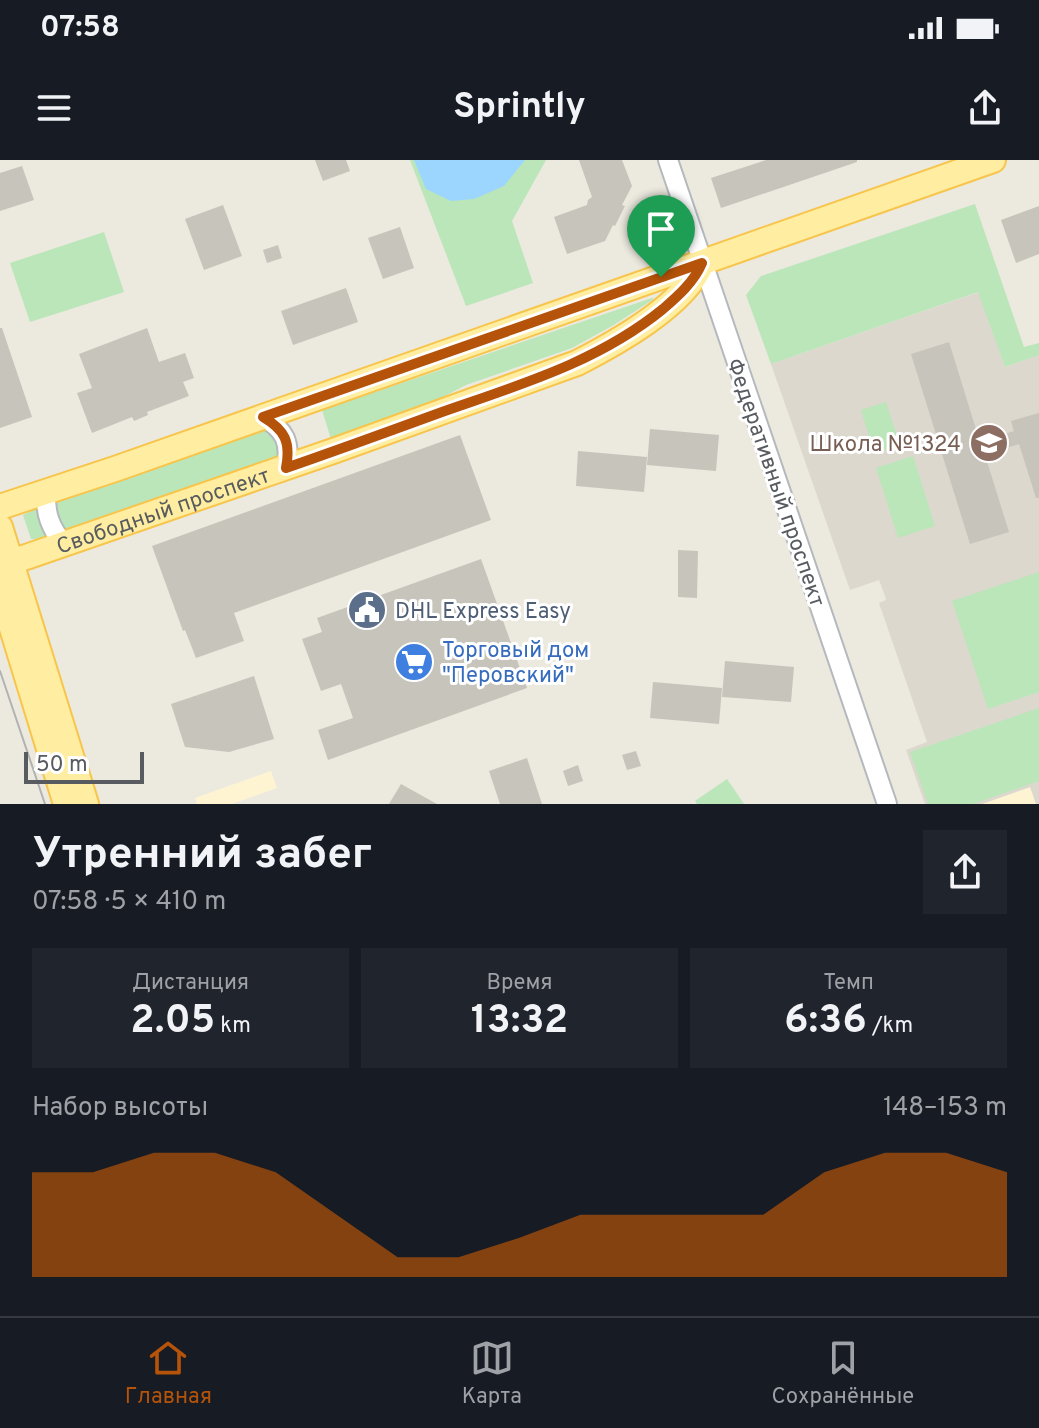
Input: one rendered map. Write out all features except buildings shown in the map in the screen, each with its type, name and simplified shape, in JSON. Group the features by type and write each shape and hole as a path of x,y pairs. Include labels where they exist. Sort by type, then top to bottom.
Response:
{"main road":[{"path":"0,507 993,160"},
{"name":"Свободный проспект","path":"6,564 552,373 599,352 650,319 688,285 702,263"},
{"path":"0,527 6,564 86,804"},
{"path":"0,589 66,804"}],"street":[{"name":"Федеративный проспект","path":"668,160 887,804"},
{"path":"263,417 276,425 285,437 289,452 286,468"},
{"path":"46,491 48,519 54,533 64,544"}],"shaded area":[{"path":"979,292 1005,367 1039,355 1039,804 1036,804 1030,787 982,804 925,804 906,750 927,742 879,603 886,600 885,596 879,580 850,590 771,364"},
{"path":"271,771 277,788 232,804 197,804 195,798"},
{"path":"1031,787 1036,804 982,804"}],"green space":[{"path":"410,160 546,160 512,221 533,283 466,306"},
{"path":"975,204 1024,347 1039,343 1039,355 1005,367 978,292 771,364 746,295 761,276"},
{"path":"104,232 124,292 30,322 10,263"},
{"path":"652,298 612,326 572,348 466,385 422,408 331,439 322,410"},
{"path":"886,402 900,445 874,453 861,410"},
{"path":"270,429 280,457 61,531 52,503"},
{"path":"913,456 935,526 898,538 876,468"},
{"path":"40,507 51,535 31,539 23,515"},
{"path":"1039,572 1039,692 988,709 952,601"},
{"path":"1039,708 1039,781 973,804 928,804 910,752"},
{"path":"727,779 744,804 697,804 695,801"}],"water":[{"path":"414,160 525,160 504,186 474,199 451,201 426,189"}],"tram line":[{"path":"0,671 45,804"}],"place":[{"name":"Школа №1324","path":"989,443"},
{"name":"DHL Express Easy","path":"367,610"},
{"name":"Торговый дом \"Перовский\"","path":"414,662"}],"route":[{"path":"702,263 688,285 650,319 577,363 286,468 289,452 285,437 276,425 263,417 545,317 661,277 702,263"}]}
